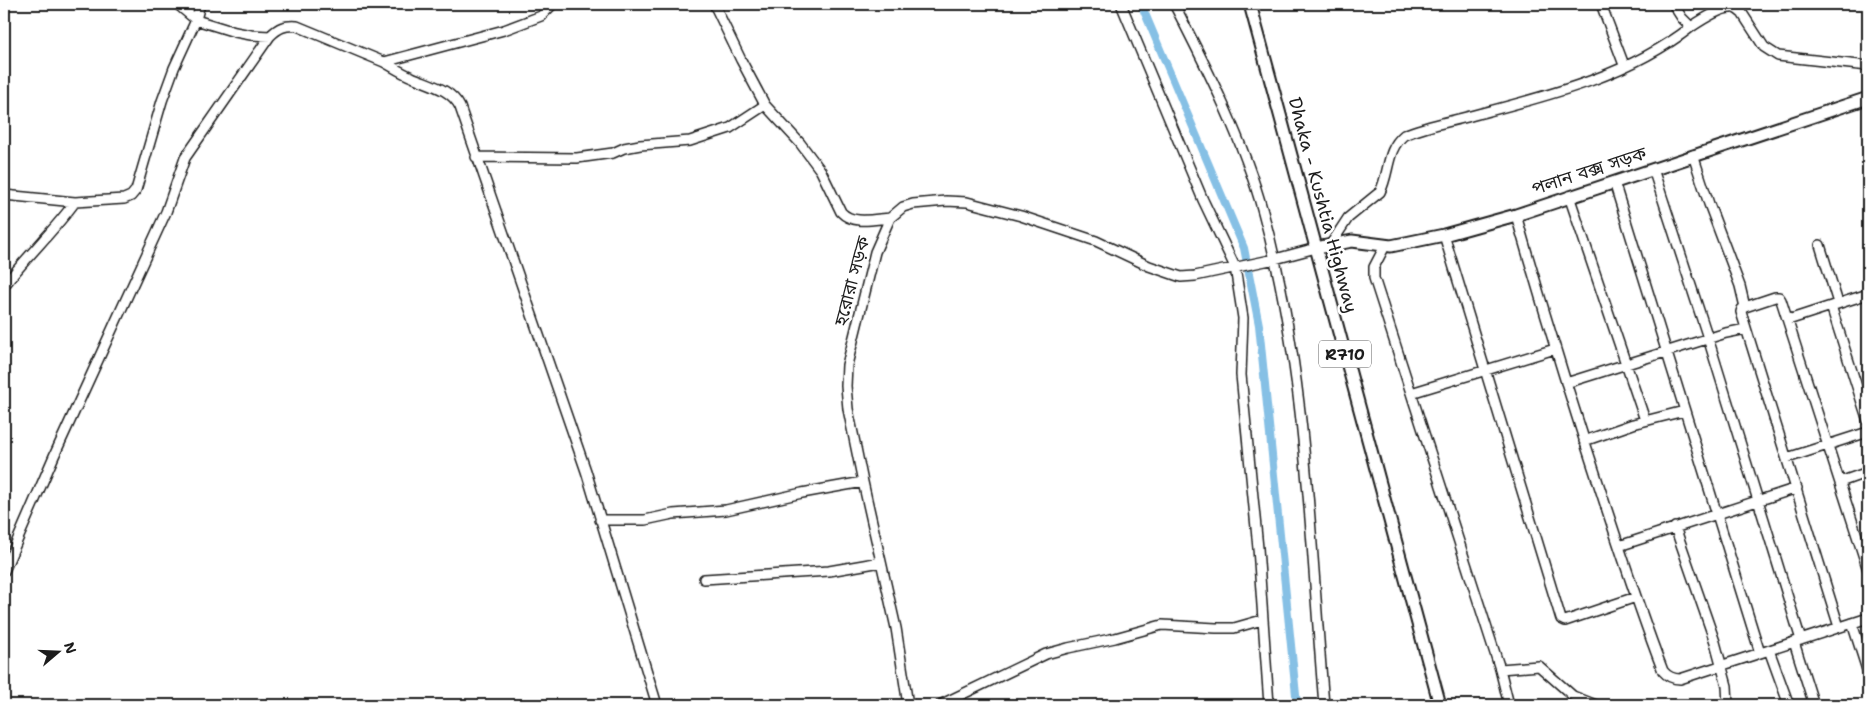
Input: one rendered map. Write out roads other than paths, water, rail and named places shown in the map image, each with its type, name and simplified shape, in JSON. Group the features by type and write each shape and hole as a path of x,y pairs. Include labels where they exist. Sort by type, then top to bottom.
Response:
{"main road":[{"name":"Dhaka - Kushtia Highway","path":"1250,4 1440,705"},
{"name":"পলান বক্স সড়ক","path":"1316,248 1352,241 1385,246 1444,235 1516,215 1868,98"}],"street":[{"path":"177,4 196,20 235,32 270,36"},
{"path":"4,195 74,202 124,199 131,196 136,190 171,76 196,20 200,4"},
{"path":"384,62 504,30 541,16 553,4"},
{"path":"714,4 765,104 800,143 821,171 837,205 845,217 857,220 890,218 902,207 913,204 946,201 967,202 1021,216 1096,241 1169,274 1181,277 1195,276 1264,262 1316,248"},
{"path":"1121,4 1203,200 1236,267 1243,318 1241,375 1254,525 1258,548 1269,705"},
{"path":"1174,4 1241,148 1262,210 1275,259 1305,443 1324,705"},
{"path":"1600,4 1624,66"},
{"path":"1673,4 1682,18 1691,27"},
{"path":"1331,244 1348,218 1380,192 1389,156 1394,145 1404,135 1549,95 1624,66 1670,42 1714,14 1731,8 1742,13 1764,47 1778,56 1868,66"},
{"path":"4,571 73,413 166,212 185,158 270,36 281,27 288,25 297,26 384,62 409,76 446,91 456,99 519,273 586,471 657,705"},
{"path":"476,157 577,158 613,153 624,148 640,145 690,141 730,128 765,104"},
{"path":"1693,155 1740,286 1744,307 1741,312 1839,627"},
{"path":"1653,169 1758,500 1814,705"},
{"path":"1614,182 1760,653"},
{"path":"1569,196 1645,420"},
{"path":"4,286 18,266 65,215 74,202"},
{"path":"1516,215 1584,441 1636,597 1666,675 1680,679 1868,618"},
{"name":"হরোরা সড়ক","path":"890,218 875,252 847,365 846,386 848,409 863,482 896,628 908,705"},
{"path":"1444,235 1561,619 1565,621 1636,597"},
{"path":"1820,245 1868,421"},
{"path":"1385,246 1376,261 1373,272 1500,669 1509,705"},
{"path":"1788,320 1868,294"},
{"path":"1744,307 1779,297 1782,300 1868,570"},
{"path":"1566,383 1708,338 1746,329"},
{"path":"1411,393 1555,349"},
{"path":"1584,441 1645,420 1684,411"},
{"path":"1787,458 1868,432"},
{"path":"1840,482 1868,472"},
{"path":"600,520 645,520 673,514 726,510 863,482"},
{"path":"1619,546 1675,526 1797,488"},
{"path":"1675,526 1706,614 1727,686 1728,705"},
{"path":"704,578 829,571 881,562"},
{"path":"940,705 1046,654 1068,648 1162,625 1234,628 1262,620"},
{"path":"1852,623 1868,673"},
{"path":"1769,650 1789,705"},
{"path":"1500,669 1539,666 1573,696 1596,705"}],"waterway":[{"path":"1141,4 1244,248 1259,325 1297,705"}]}
